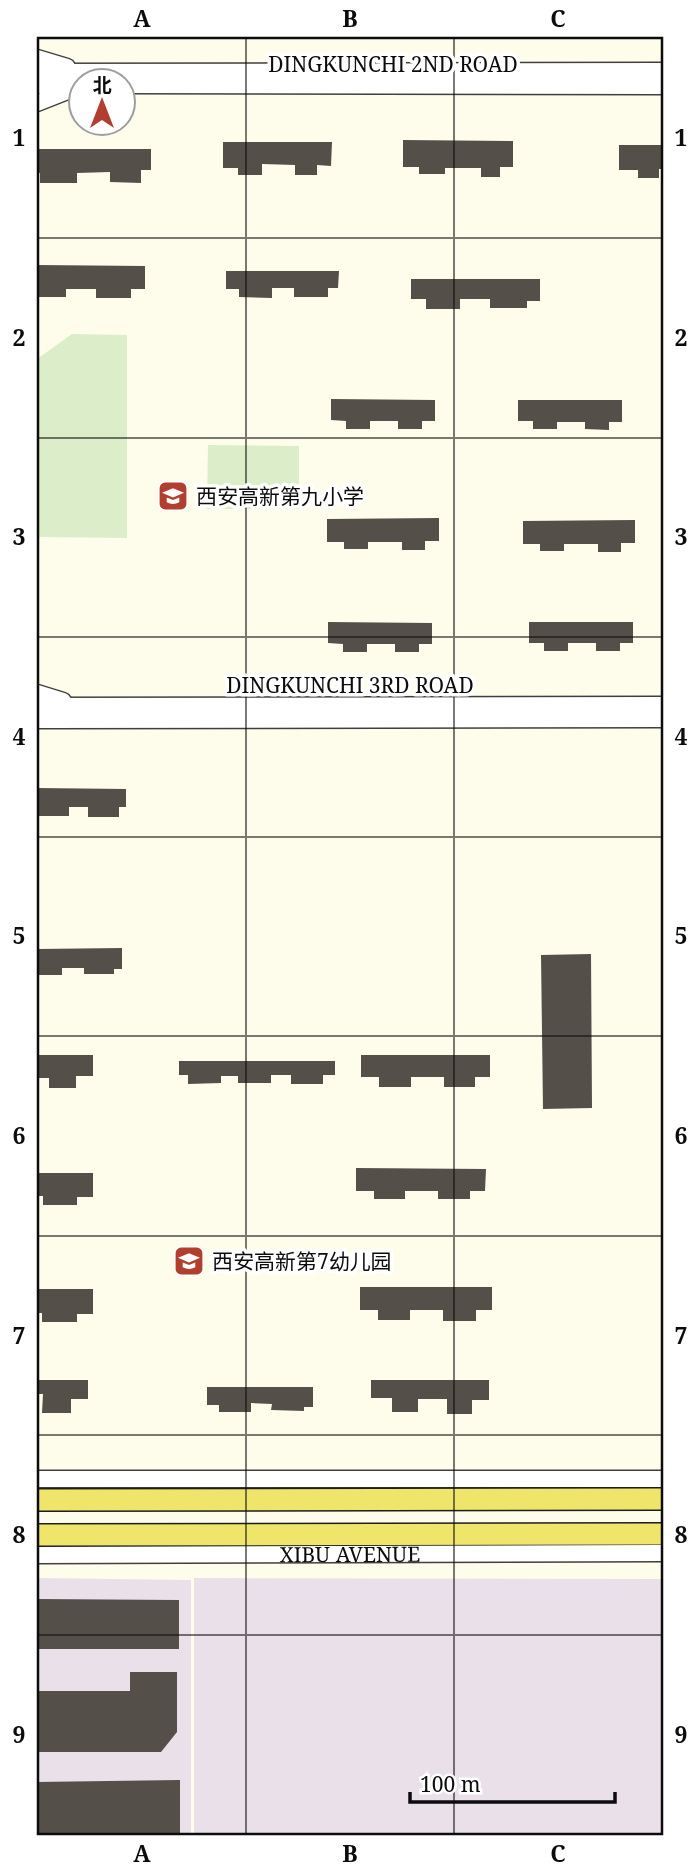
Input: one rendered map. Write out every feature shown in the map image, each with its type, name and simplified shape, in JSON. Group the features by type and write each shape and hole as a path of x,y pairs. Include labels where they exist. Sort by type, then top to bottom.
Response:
{"main road":[{"path":"37,1500 663,1499"},
{"name":"XIBU AVENUE","path":"37,1535 663,1534"}],"street":[{"path":"37,58 66,73"},
{"name":"DINGKUNCHI 2ND ROAD","path":"136,80 663,71"},
{"name":"DINGKUNCHI 2ND ROAD","path":"37,72 66,78"},
{"name":"DINGKUNCHI 2ND ROAD","path":"37,85 66,82"},
{"name":"DINGKUNCHI 2ND ROAD","path":"136,85 663,86"},
{"path":"37,103 66,88"},
{"path":"37,693 76,713"},
{"name":"DINGKUNCHI 3RD ROAD","path":"37,720 76,713 663,705"},
{"name":"DINGKUNCHI 3RD ROAD","path":"37,706 76,713 663,719"},
{"path":"37,732 76,713"},
{"path":"37,1479 663,1479"},
{"name":"XIBU AVENUE","path":"37,1555 663,1553"}],"shaded area":[{"path":"37,1578 191,1580 191,1836 37,1836"},
{"path":"194,1578 663,1579 663,1836 194,1836"}],"green space":[{"path":"72,334 127,335 127,538 37,537 37,359"},
{"path":"208,445 299,446 299,509 207,509"}],"building":[{"path":"403,140 513,141 513,167 500,167 500,177 481,177 481,168 445,168 445,174 419,174 419,167 403,167"},
{"path":"223,142 332,142 331,166 317,165 317,175 295,175 295,165 262,164 262,175 238,175 238,168 223,168"},
{"path":"619,145 663,145 663,169 659,169 659,178 638,178 638,170 619,170"},
{"path":"37,149 151,149 151,170 141,170 141,183 110,182 110,172 77,173 77,183 40,183 40,173 37,173"},
{"path":"37,265 145,266 145,289 131,289 131,298 96,298 96,289 66,289 66,297 37,297"},
{"path":"226,271 339,271 338,288 328,288 328,297 294,297 294,288 272,288 272,298 239,297 239,289 226,289"},
{"path":"411,279 540,279 540,301 527,301 527,308 490,308 490,299 460,299 460,309 426,309 426,299 411,299"},
{"path":"331,399 435,400 435,421 422,421 422,429 398,429 398,421 370,421 370,429 346,429 346,421 331,420"},
{"path":"518,400 622,400 622,422 609,422 609,430 585,429 585,422 557,422 557,429 533,429 533,421 518,421"},
{"path":"439,518 439,541 425,541 425,550 402,550 402,542 368,542 368,549 344,549 344,542 327,542 327,519"},
{"path":"635,520 635,543 621,543 621,552 598,552 598,544 564,544 564,551 540,551 540,544 523,544 523,521"},
{"path":"328,622 432,623 432,644 419,644 419,652 395,652 395,644 367,644 367,652 343,652 343,644 328,643"},
{"path":"529,622 633,622 633,643 620,643 620,651 596,651 596,643 568,643 568,651 544,651 544,643 529,643"},
{"path":"37,788 126,789 126,807 119,807 119,817 88,817 88,807 69,807 69,816 39,816"},
{"path":"122,948 122,969 114,969 114,974 84,974 84,968 62,968 62,975 37,975 37,949"},
{"path":"591,954 592,1108 543,1109 541,955"},
{"path":"37,1055 93,1055 93,1076 76,1076 76,1088 49,1088 49,1078 37,1078"},
{"path":"361,1055 490,1055 490,1077 475,1077 475,1087 444,1087 444,1077 411,1077 411,1087 379,1087 379,1077 361,1077"},
{"path":"179,1061 335,1061 335,1075 323,1075 323,1084 291,1084 291,1075 271,1075 271,1083 238,1083 238,1076 221,1076 221,1083 188,1084 188,1075 179,1075"},
{"path":"356,1168 486,1169 485,1191 470,1191 470,1199 438,1199 438,1191 405,1191 405,1199 374,1199 374,1191 356,1191"},
{"path":"37,1173 93,1173 93,1197 77,1197 77,1205 43,1205 43,1196 37,1196"},
{"path":"360,1287 492,1287 492,1310 476,1310 476,1321 443,1321 443,1310 410,1310 410,1320 378,1320 378,1310 360,1310"},
{"path":"37,1289 93,1289 93,1314 77,1314 77,1322 42,1322 42,1313 37,1313"},
{"path":"37,1380 88,1380 88,1399 71,1399 71,1413 42,1413 43,1394 37,1394"},
{"path":"371,1380 489,1380 489,1400 472,1400 472,1414 447,1414 447,1399 418,1399 418,1412 392,1412 392,1398 371,1398"},
{"path":"207,1387 313,1387 313,1407 304,1407 304,1411 271,1410 272,1404 251,1403 251,1412 219,1412 219,1405 207,1405"},
{"path":"37,1599 179,1600 179,1649 37,1649"},
{"path":"130,1672 177,1672 177,1732 161,1752 37,1752 37,1691 130,1691"},
{"path":"180,1780 180,1836 37,1836 37,1782"}],"place":[{"name":"西安高新第九小学","path":"173,496"},
{"name":"西安高新第7幼儿园","path":"189,1261"}]}
